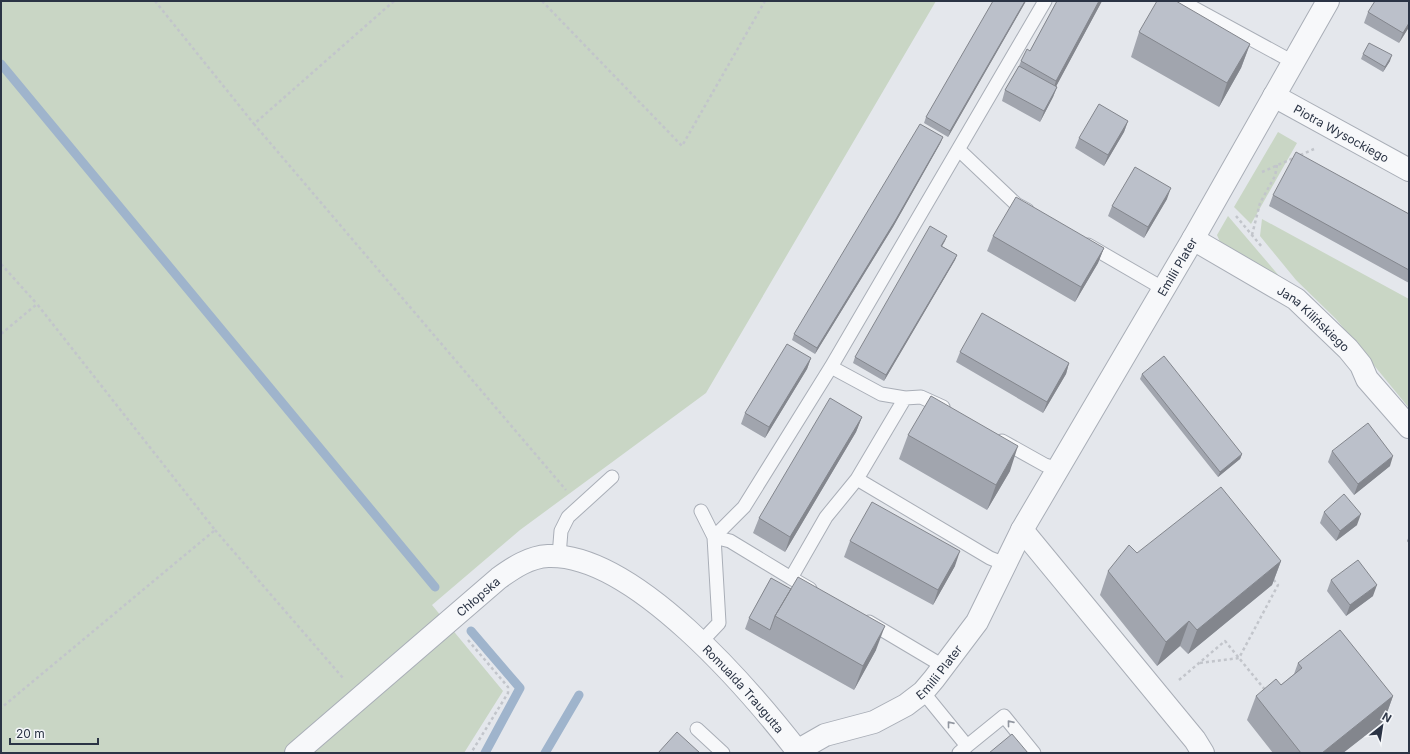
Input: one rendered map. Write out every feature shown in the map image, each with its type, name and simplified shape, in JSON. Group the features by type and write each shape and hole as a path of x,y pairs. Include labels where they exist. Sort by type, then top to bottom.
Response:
{"street":[{"name":"Emilii Plater","path":"798,752 825,735 859,728 890,715 923,692 977,622 1022,530 1164,290 1328,1"},
{"name":"Piotra Wysockiego","path":"1274,96 1409,170"},
{"name":"Jana Kilińskiego","path":"1193,239 1296,299 1348,349 1361,365 1367,379 1409,427"},
{"path":"1022,530 1195,740 1203,753"},
{"name":"Chłopska","path":"296,753 360,699 450,618 515,567 532,559 546,556 559,556 589,565 621,580 686,627"},
{"name":"Romualda Traugutta","path":"686,627 721,662 798,752"}],"lane":[{"path":"714,537 744,507 831,367 1045,1"},
{"path":"1181,1 1293,62"},
{"path":"959,150 1016,204 1036,215"},
{"path":"1076,238 1164,290"},
{"path":"831,367 881,394 905,398 921,397 936,403 956,415"},
{"path":"791,578 826,516 856,479 905,398"},
{"path":"990,434 1045,465 1058,468"},
{"path":"559,556 561,531 564,522 579,506 612,477"},
{"path":"856,479 990,558 1005,564"},
{"path":"701,511 714,537 719,623 701,642"},
{"path":"714,537 730,541 825,597"},
{"path":"858,616 943,666"},
{"path":"923,692 963,750 1004,716 1034,753"},
{"path":"697,729 723,753"}],"path":[{"path":"155,1 254,124 579,506"},
{"path":"254,124 394,1"},
{"path":"542,1 682,146 765,1"},
{"path":"1261,172 1320,147"},
{"path":"1252,235 1260,203 1275,176 1277,165"},
{"path":"1,264 37,304 215,530 360,699"},
{"path":"1,334 37,304"},
{"path":"1,708 215,530"},
{"path":"1239,658 1278,585 1268,573"},
{"path":"450,618 508,687 508,693 471,753"},
{"path":"1174,685 1225,641 1269,695"},
{"path":"1200,663 1239,658"}],"green space":[{"path":"1,1 936,1 706,393 520,530 432,605 503,691 464,753 1,753"},
{"path":"1278,132 1297,143 1251,224 1234,207"},
{"path":"1228,216 1280,277 1220,242 1217,235"},
{"path":"1262,219 1409,299 1409,408 1336,319 1296,280 1260,236"}],"building":[{"path":"993,1 1025,1 950,131 926,117"},
{"path":"1057,1 1099,1 1056,81 1021,61 1027,49 1030,51"},
{"path":"1157,1 1176,1 1250,44 1227,83 1139,32"},
{"path":"1375,1 1409,1 1409,23 1403,33 1368,12"},
{"path":"1369,43 1392,55 1385,67 1363,54"},
{"path":"1019,66 1057,87 1044,111 1005,90"},
{"path":"1099,104 1128,121 1108,155 1079,138"},
{"path":"920,124 943,137 895,221 817,348 794,334"},
{"path":"1296,152 1409,214 1409,270 1273,195"},
{"path":"1135,167 1171,188 1148,227 1112,206"},
{"path":"1016,197 1104,248 1081,287 993,236"},
{"path":"930,226 947,236 941,246 957,255 886,375 855,357"},
{"path":"982,313 1069,363 1047,402 960,352"},
{"path":"787,344 811,358 769,427 745,413"},
{"path":"1164,356 1242,454 1220,472 1142,374"},
{"path":"931,396 1018,446 996,485 908,435"},
{"path":"830,398 862,417 790,537 759,518"},
{"path":"1368,423 1393,456 1358,484 1332,451"},
{"path":"1221,487 1281,561 1197,630 1189,621 1166,642 1108,571 1129,545 1137,553"},
{"path":"1344,494 1361,514 1340,531 1324,512"},
{"path":"872,502 960,551 938,590 850,541"},
{"path":"1358,560 1377,585 1350,605 1331,580"},
{"path":"798,577 885,626 863,666 775,616"},
{"path":"771,578 791,589 775,616 770,630 749,618"},
{"path":"1340,630 1393,696 1322,753 1301,753 1256,696 1276,679 1281,685 1302,668 1298,663"},
{"path":"677,732 700,753 658,753"},
{"path":"1012,734 1028,753 989,753"}],"waterway":[{"path":"1,64 435,587"},
{"path":"471,631 520,688 485,753"},
{"path":"545,753 579,695"}]}
